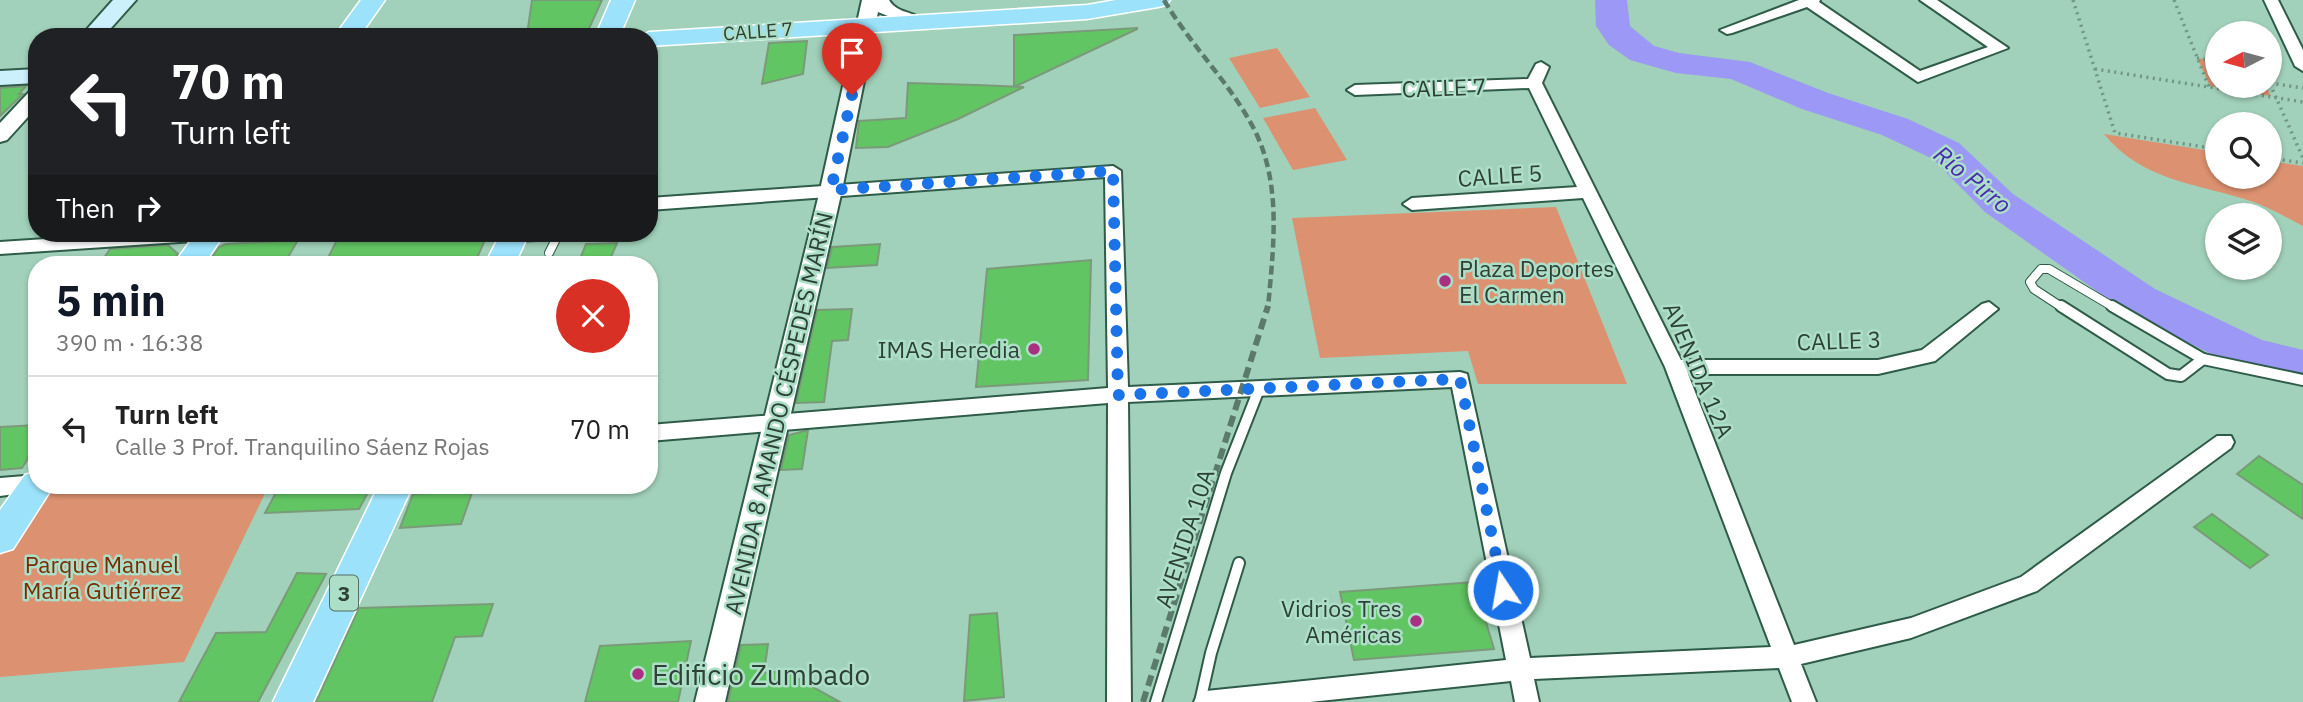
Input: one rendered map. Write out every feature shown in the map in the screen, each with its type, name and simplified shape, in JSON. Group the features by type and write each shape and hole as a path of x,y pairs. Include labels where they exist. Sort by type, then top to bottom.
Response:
{"main road":[{"path":"99,28 125,0"},
{"path":"353,28 373,0"},
{"path":"611,28 623,0"},
{"name":"CALLE 7","path":"658,38 757,31 866,8 915,21 1087,12 1158,0"},
{"path":"0,78 28,76"},
{"path":"0,538 30,494"},
{"name":"3","path":"293,702 392,494"}],"street":[{"path":"880,0 883,8 915,21"},
{"path":"1727,30 1809,1 1918,77 2000,48 1927,0"},
{"path":"2271,0 2303,65"},
{"name":"AVENIDA 8 AMANDO CÉSPEDES MARÍN","path":"710,702 831,190 866,8"},
{"name":"CALLE 7","path":"1355,90 1537,75"},
{"name":"AVENIDA 12A","path":"1537,75 1675,367 1804,702"},
{"path":"0,135 28,105"},
{"path":"658,203 1113,171 1118,395 1119,702"},
{"name":"CALLE 5","path":"1412,204 1590,192"},
{"path":"0,248 84,242"},
{"name":"CALLE 3","path":"1675,367 1878,367 1927,356 1989,309"},
{"path":"658,432 1118,395 1460,379 1527,702"},
{"path":"1206,702 1520,669 1786,657 1911,628 2029,584 2224,442"},
{"path":"0,487 28,485"}],"lane":[{"path":"549,253 554,242"},
{"path":"2203,359 2181,376 2168,374 2034,289 2030,282 2041,269 2049,269 2203,359 2303,380"},
{"name":"AVENIDA 10A","path":"1156,702 1226,473 1259,388"},
{"path":"1200,702 1211,653 1239,563"}],"path":[{"path":"2073,0 2115,133 2205,147"},
{"path":"2174,0 2205,77"},
{"path":"2197,58 2205,59"},
{"path":"2095,69 2205,86"},
{"path":"2282,85 2303,88"},
{"path":"2276,98 2303,103"},
{"path":"2276,98 2303,158"},
{"path":"2282,160 2303,163"}],"green space":[{"path":"1277,48 1310,97 1260,108 1229,58"},
{"path":"2197,58 2205,59 2205,75"},
{"path":"1315,108 1347,160 1293,170 1263,118"},
{"path":"2104,134 2205,150 2205,188 2156,173 2120,151"},
{"path":"2282,163 2303,166 2303,226 2282,215 2282,203 2256,203 2209,189 2282,189"},
{"name":"Plaza Deportes El Carmen","path":"1556,207 1627,384 1478,384 1468,351 1320,358 1292,218"},
{"name":"Parque Manuel María Gutiérrez","path":"36,494 265,494 184,662 0,677 0,548"}],"building":[{"path":"532,0 602,0 589,28 528,28"},
{"path":"1137,29 1014,87 1014,35"},
{"path":"807,41 803,74 762,84 769,43"},
{"path":"908,83 1024,87 958,119 888,147 856,148 859,121 906,118"},
{"path":"26,86 19,94 23,94 0,116 0,88"},
{"path":"297,242 289,256 213,256 219,247 226,244"},
{"path":"336,242 484,242 478,256 329,256"},
{"path":"617,243 611,256 581,256 586,244"},
{"path":"880,244 877,265 827,268 832,247"},
{"path":"168,245 178,254 105,256 110,249"},
{"path":"1091,260 1088,380 976,387 987,269"},
{"path":"852,309 848,340 832,341 824,402 796,403 817,310"},
{"path":"28,425 28,458 22,468 0,470 0,427"},
{"path":"808,430 802,469 781,470 789,435"},
{"path":"2259,456 2303,485 2303,519 2237,474"},
{"path":"275,494 367,494 359,509 265,513"},
{"path":"413,494 472,494 461,524 400,528"},
{"path":"2212,514 2268,555 2250,568 2194,527"},
{"path":"297,573 326,574 258,702 179,702 216,633 266,632"},
{"name":"Vidrios Tres Américas","path":"1474,582 1494,649 1354,660 1340,592"},
{"path":"493,604 482,636 455,637 432,702 316,702 359,608"},
{"path":"997,613 1004,697 964,701 970,615"},
{"name":"Edificio Zumbado","path":"691,641 678,702 585,702 600,646"},
{"path":"768,644 764,673 784,671 840,702 728,702 741,645"}],"waterway":[{"name":"Río Pirro","path":"1611,0 1613,26 1621,38 1642,53 1676,63 1738,69 1815,101 1895,127 1946,151 1999,203 2140,300 2251,354 2303,367"}],"railway":[{"path":"1164,0 1236,99 1256,133 1264,154 1270,175 1274,219 1268,308"},
{"path":"1143,702 1268,306"}],"place":[{"name":"Plaza Deportes El Carmen","path":"1445,281"},
{"name":"IMAS Heredia","path":"1034,349"},
{"name":"Vidrios Tres Américas","path":"1416,621"},
{"name":"Edificio Zumbado","path":"638,674"}],"route":[{"path":"852,95 831,190 1113,171 1118,395 1460,379 1503,590"}]}
